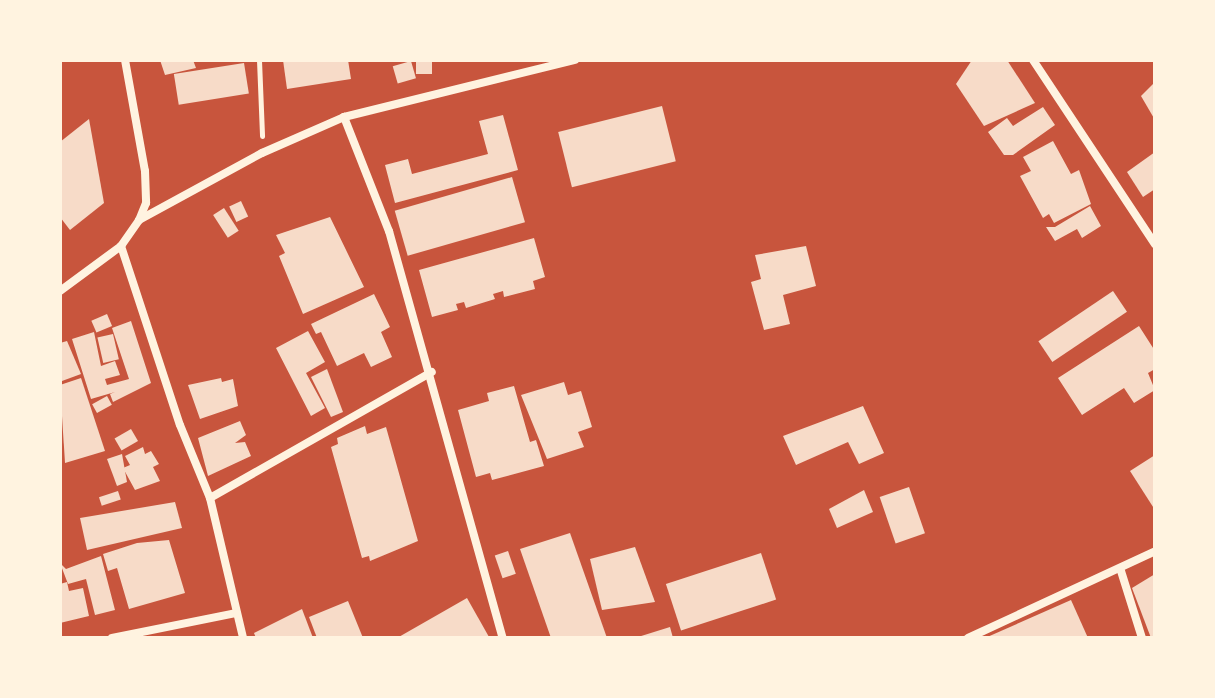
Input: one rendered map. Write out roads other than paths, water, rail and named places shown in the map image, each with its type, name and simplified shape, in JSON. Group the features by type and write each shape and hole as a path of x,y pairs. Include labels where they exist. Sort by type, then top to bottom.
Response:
{"street":[{"path":"60,291 121,246 139,220 146,203 145,171 125,60"},
{"path":"139,220 262,153 344,117 575,60"},
{"path":"1033,60 1155,244"},
{"path":"344,117 381,206 432,372 503,638"},
{"path":"121,246 180,425 210,498 243,638"},
{"path":"210,498 432,372"},
{"path":"968,638 1121,571 1155,551"},
{"path":"1121,571 1142,638"},
{"path":"112,638 236,613"}]}
